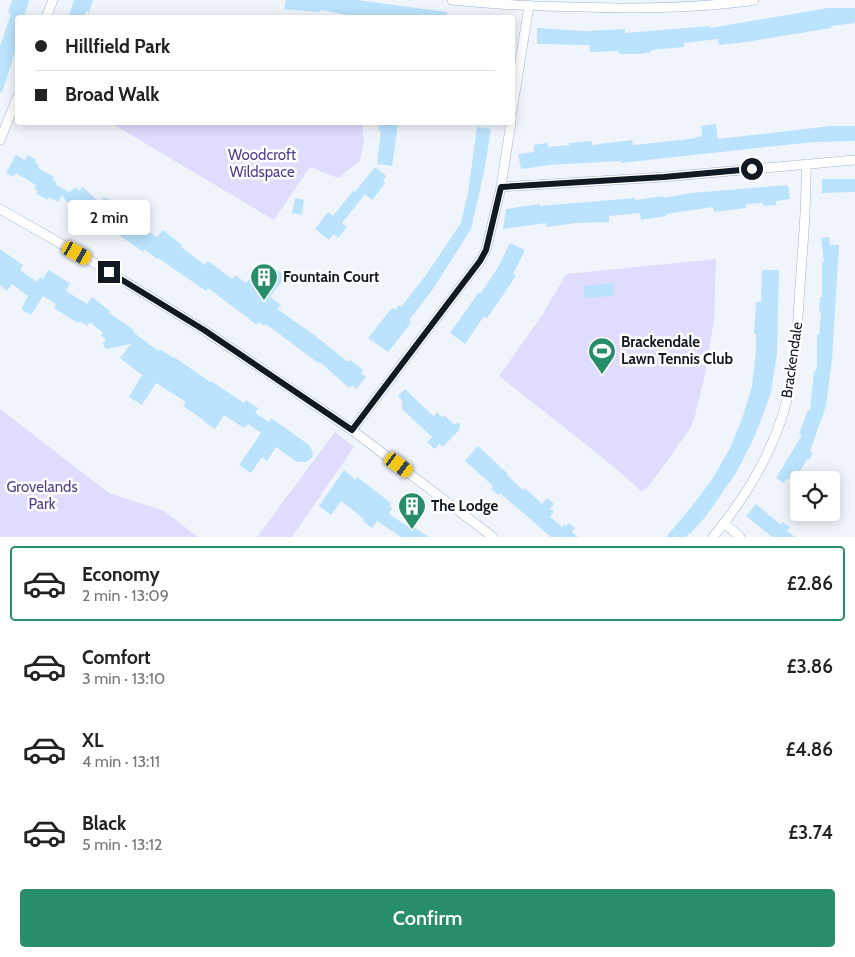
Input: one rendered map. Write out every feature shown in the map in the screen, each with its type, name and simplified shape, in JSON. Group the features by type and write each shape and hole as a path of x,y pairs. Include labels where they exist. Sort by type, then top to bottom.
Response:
{"street":[{"path":"47,15 53,0"},
{"path":"452,0 529,6 673,8 754,0"},
{"path":"515,92 529,6"},
{"path":"0,140 15,103"},
{"path":"352,430 480,261 486,250 501,187 511,125"},
{"path":"501,187 664,177 855,160"},
{"name":"Brackendale","path":"713,537 724,524 750,484 773,442 792,376 802,261 806,164"},
{"path":"0,209 93,262 204,330 352,430 493,537"},
{"path":"724,524 740,537"}],"green space":[{"name":"Woodcroft Wildspace","path":"114,125 362,125 364,140 360,161 338,178 310,167 274,220"},
{"name":"Brackendale Lawn Tennis Club","path":"716,259 714,320 705,374 695,416 690,429 651,483 642,492 614,467 499,376 543,314 566,274"},
{"name":"Grovelands Park","path":"0,409 109,493 164,511 198,537 0,537"},
{"path":"335,432 354,447 292,537 257,537"}],"building":[{"path":"12,0 29,0 25,15 15,15 15,52 2,93 0,92 0,46 11,14 8,13"},
{"path":"74,0 93,0 89,12 86,11 85,15 69,15"},
{"path":"286,0 357,0 447,12 446,15 348,15 320,10 320,12 284,9"},
{"path":"828,8 855,8 855,23 746,42 719,45 718,39 684,43 684,47 651,50 651,52 641,54 619,54 619,51 590,52 590,45 537,44 537,28 585,31 625,29 625,33 710,26 710,28"},
{"path":"716,124 718,139 831,126 855,126 855,141 813,142 621,163 621,161 550,165 521,169 518,154 534,152 534,145 547,143 548,147 592,141 592,145 632,140 633,145 690,139 702,136 701,126"},
{"path":"379,125 398,125 392,166 377,164 381,131 378,130"},
{"path":"477,127 491,129 484,172 471,229 431,292 409,320 411,323 388,352 368,338 392,308 396,310 399,305 401,307 426,275 461,223 468,193"},
{"path":"16,155 25,160 28,155 36,160 35,162 39,165 38,168 54,177 52,180 57,183 56,185 69,192 76,187 79,191 83,187 101,204 104,197 113,202 108,210 127,220 128,217 157,237 163,230 182,245 181,247 205,265 208,261 232,279 235,275 246,283 256,271 269,281 277,270 286,276 270,297 281,305 277,309 313,334 348,362 350,360 363,370 361,373 366,377 356,389 352,385 349,388 320,362 318,363 266,324 264,326 259,322 257,325 208,288 206,291 144,249 143,252 116,233 84,216 82,219 77,212 75,213 62,195 58,202 49,197 48,200 36,194 38,191 34,189 36,185 16,173 13,177 6,173"},
{"path":"375,167 386,176 383,181 385,183 372,200 365,194 342,223 347,227 338,238 334,234 329,240 315,229 328,212 333,216"},
{"path":"822,179 855,179 855,192 822,193"},
{"path":"788,185 790,199 776,201 776,205 763,206 763,203 746,204 746,208 714,212 713,207 641,220 640,213 609,216 609,222 576,223 546,227 546,223 503,229 506,209 540,204 540,206 635,198 635,200 663,196 664,198 691,193"},
{"path":"295,198 304,200 302,215 292,213"},
{"path":"829,237 830,245 839,245 832,360 826,406 810,451 813,453 800,471 790,471 790,480 787,478 784,483 776,478 802,435 799,434 808,410 810,411 814,371 816,371 817,367 817,335 819,335 821,312 819,311 820,297 822,297 822,262 824,262 821,238"},
{"path":"510,243 525,250 513,274 516,276 487,318 484,316 465,344 450,333 497,269"},
{"path":"0,249 23,265 20,270 37,282 40,277 43,279 48,270 70,283 66,291 87,304 92,297 110,311 109,313 134,330 133,332 158,351 159,349 174,357 244,403 246,400 258,408 255,413 269,422 271,418 309,445 313,453 312,458 306,462 297,462 276,447 267,461 262,457 251,473 239,465 261,433 248,424 244,428 224,415 215,429 183,406 186,402 156,383 142,405 129,397 142,375 120,358 131,344 107,349 103,343 106,339 101,336 103,333 90,322 87,326 80,321 78,323 54,308 56,304 43,296 31,315 21,309 28,296 12,284 7,291 0,285"},
{"path":"762,270 779,270 777,353 771,392 765,410 752,442 736,473 706,516 686,537 666,537 713,478 730,448 742,419 752,386 756,350 756,334 754,334 756,302 761,302"},
{"path":"613,283 614,296 584,298 583,286"},
{"path":"405,389 434,416 437,412 442,417 444,415 454,424 460,423 459,430 443,447 439,444 435,449 427,442 432,437 402,409 402,400 398,396"},
{"path":"478,446 523,490 525,488 542,504 547,498 554,504 550,509 554,512 550,517 562,527 564,524 566,526 569,523 575,528 572,532 578,537 551,537 500,493 498,495 491,489 493,486 465,461"},
{"path":"344,470 356,480 357,477 391,503 389,506 392,508 389,514 429,537 401,537 377,521 372,528 363,521 364,519 341,501 331,515 319,506"},
{"path":"756,504 781,525 782,522 790,527 787,531 795,537 772,537 746,516"}],"place":[{"name":"Fountain Court","path":"264,301"},
{"name":"Brackendale Lawn Tennis Club","path":"602,375"},
{"name":"The Lodge","path":"412,530"}],"route":[{"path":"109,272 204,330 352,430 480,261 486,250 501,187 664,177 752,169"}]}
